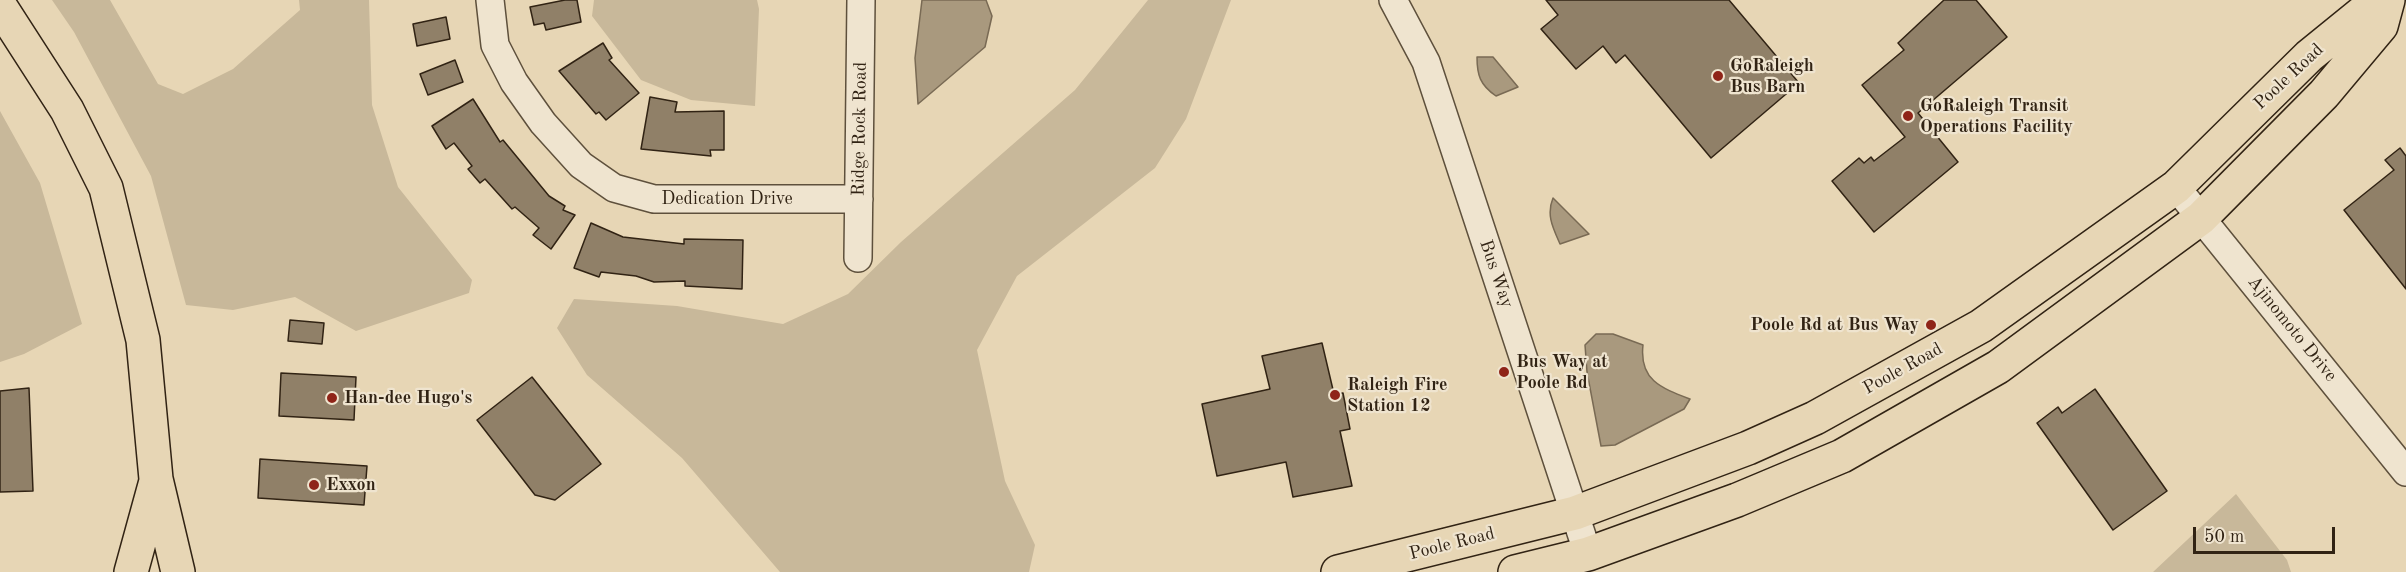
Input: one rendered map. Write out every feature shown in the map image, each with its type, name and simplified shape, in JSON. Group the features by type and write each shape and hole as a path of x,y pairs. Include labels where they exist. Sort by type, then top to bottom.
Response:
{"main road":[{"name":"Poole Road","path":"1338,572 1575,513 1748,448 1815,418 1982,326 2176,187 2309,56 2378,0"},
{"name":"Poole Road","path":"1515,572 1588,554 1737,500 1842,456 1998,367 2200,218 2324,94 2381,26 2388,0"},
{"path":"0,6 66,110 106,188 143,340 156,479 178,572"},
{"path":"131,572 156,479"}],"street":[{"name":"Dedication Drive","path":"490,0 495,45 514,81 543,123 581,165 614,188 654,199 859,199"},
{"name":"Ridge Rock Road","path":"858,258 861,0"},
{"name":"Bus Way","path":"1393,0 1426,62 1588,554"},
{"name":"Ajinomoto Drive","path":"2176,187 2406,472"}],"shaded area":[{"path":"52,0 110,0 158,84 183,94 233,69 300,10 299,0 369,0 372,105 398,187 472,280 469,293 356,331 295,297 233,310 186,305 151,176 74,32"},
{"path":"594,0 757,0 759,9 755,106 691,100 641,80 592,16"},
{"path":"922,0 986,0 992,16 985,47 918,104 915,58"},
{"path":"1148,0 1231,0 1186,119 1155,168 1017,276 977,350 1005,481 1035,545 1029,572 780,572 682,458 587,375 557,328 574,299 677,306 783,324 848,294 901,242 1075,90"},
{"path":"1477,57 1493,57 1518,87 1496,96 1486,88 1481,79"},
{"path":"0,111 40,183 82,324 24,354 0,362"},
{"path":"1553,198 1589,234 1560,244 1550,216"},
{"path":"1596,334 1613,334 1643,345 1643,357 1648,375 1661,386 1690,399 1684,409 1615,445 1601,446 1587,372 1585,345"},
{"path":"2236,494 2287,560 2291,572 2153,572"}],"building":[{"path":"577,0 581,22 546,30 544,23 534,25 530,7"},
{"name":"GoRaleigh Bus Barn","path":"1546,0 1729,0 1799,83 1711,158 1625,55 1616,63 1603,46 1576,69 1541,29 1558,15"},
{"name":"GoRaleigh Transit Operations Facility","path":"1944,0 1976,0 2007,37 1918,113 1958,162 1874,232 1832,181 1859,158 1864,163 1871,157 1874,161 1905,137 1862,85 1904,50 1898,43"},
{"path":"446,17 450,39 417,46 413,24"},
{"path":"603,43 612,58 609,60 639,93 606,120 599,112 596,114 559,71"},
{"path":"455,60 463,82 428,95 420,74"},
{"path":"650,97 677,102 675,112 724,111 724,150 710,150 711,156 641,149"},
{"path":"473,99 500,142 503,140 549,196 565,206 563,210 575,215 551,249 533,235 539,228 515,207 512,209 485,179 480,183 468,169 472,166 454,143 446,149 432,126"},
{"path":"2400,148 2406,156 2406,289 2344,210 2394,170 2385,160"},
{"path":"591,223 623,237 684,244 684,239 743,240 742,289 685,286 685,281 654,282 636,276 601,272 599,277 574,268"},
{"path":"290,320 324,323 322,344 288,341"},
{"path":"1322,343 1334,394 1343,393 1350,429 1340,431 1352,486 1293,497 1286,462 1217,476 1202,404 1270,389 1262,356"},
{"path":"281,373 356,377 354,420 279,416"},
{"path":"532,377 601,464 555,500 535,495 477,420"},
{"path":"29,388 33,491 0,492 0,391"},
{"path":"2095,389 2167,491 2113,530 2037,423 2058,407 2062,413"},
{"path":"260,459 367,466 364,505 258,498"}],"place":[{"name":"GoRaleigh Bus Barn","path":"1718,76"},
{"name":"GoRaleigh Transit Operations Facility","path":"1908,116"},
{"name":"Poole Rd at Bus Way","path":"1931,325"},
{"name":"Bus Way at Poole Rd","path":"1504,372"},
{"name":"Raleigh Fire Station 12","path":"1335,395"},
{"name":"Han-dee Hugo's","path":"332,398"},
{"name":"Exxon","path":"314,485"}]}
